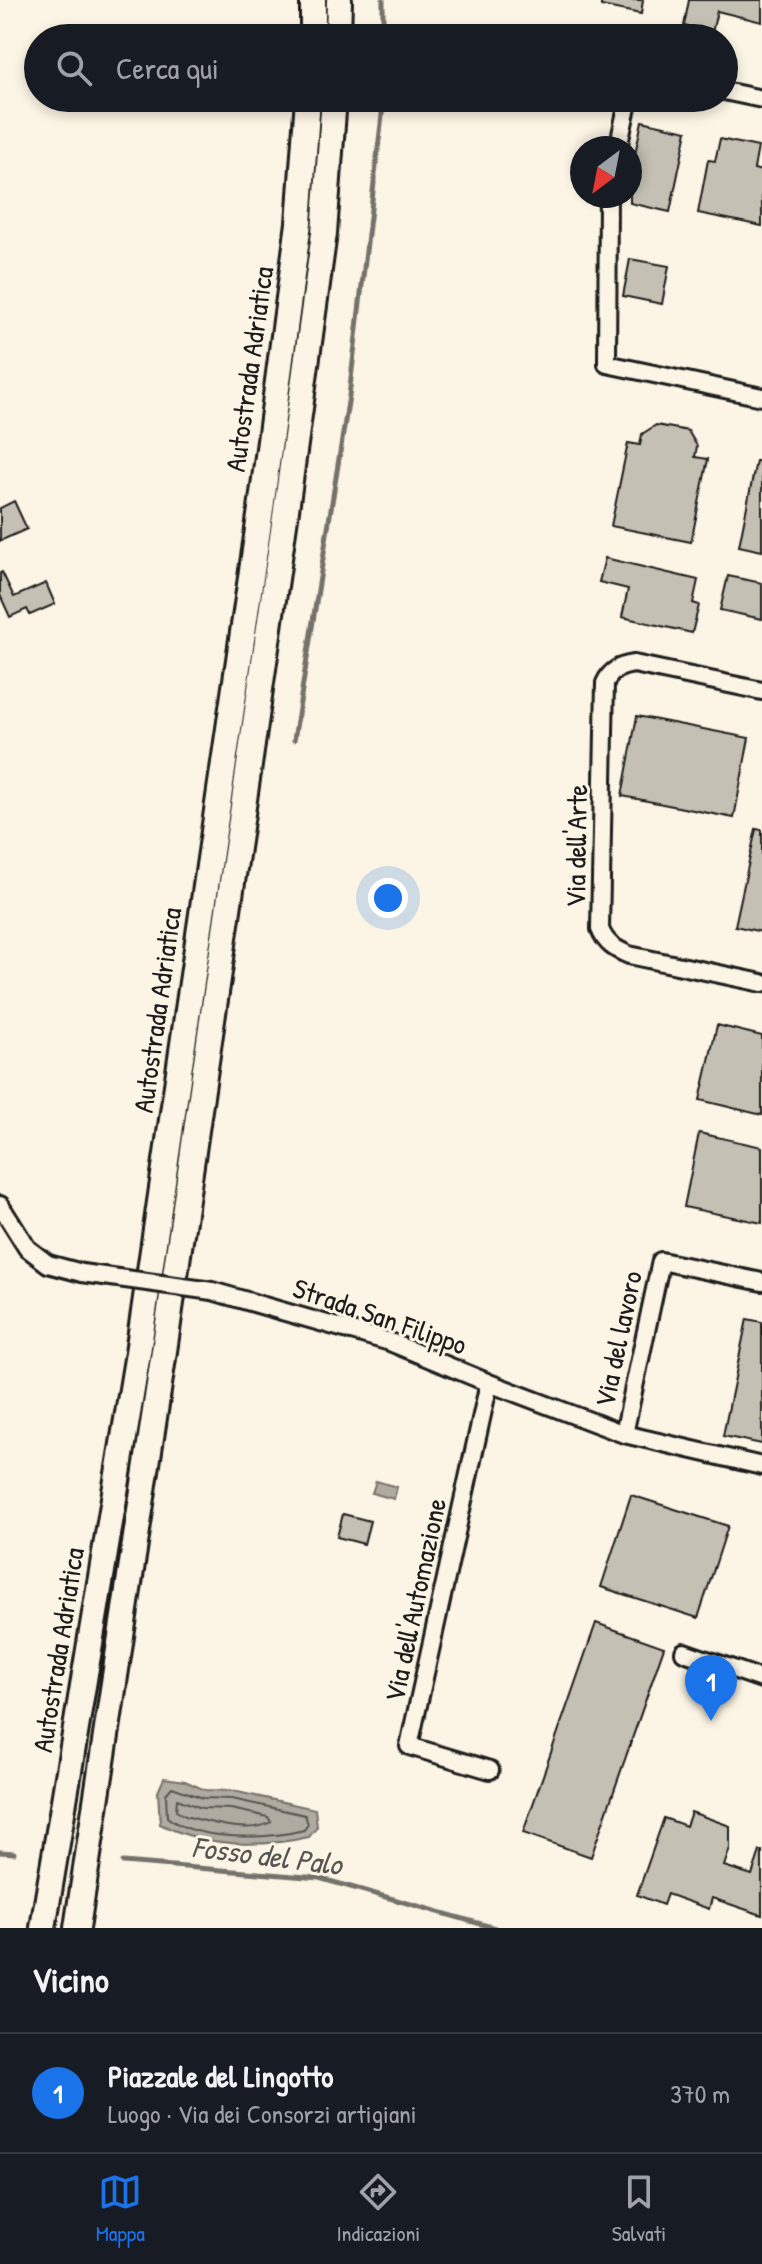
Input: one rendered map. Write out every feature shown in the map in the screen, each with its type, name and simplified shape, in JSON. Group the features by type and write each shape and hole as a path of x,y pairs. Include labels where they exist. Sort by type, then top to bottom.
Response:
{"highway":[{"path":"313,0 313,24"},
{"path":"338,24 339,0"},
{"name":"Autostrada Adriatica","path":"43,1928 138,1353 299,223 307,112"},
{"name":"Autostrada Adriatica","path":"77,1928 287,501 324,233 333,112"}],"street":[{"path":"738,94 762,99"},
{"path":"621,136 626,112"},
{"path":"608,208 607,364 762,397"},
{"name":"Via dell'Arte","path":"762,691 634,664 616,669 605,683 600,929 604,940 629,955 762,983"},
{"name":"Strada San Filippo","path":"0,1205 27,1248 48,1264 82,1273 212,1291 390,1342 624,1434 762,1466"},
{"name":"Via del lavoro","path":"624,1434 661,1261 762,1282"},
{"name":"Via dell'Automazione","path":"489,1383 409,1746 490,1770"},
{"path":"684,1652 762,1679"}],"water":[{"path":"376,1481 397,1487 394,1499 372,1493"},
{"path":"164,1778 185,1781 205,1790 233,1791 315,1809 317,1827 309,1837 252,1844 214,1841 178,1832 160,1824 158,1792"}],"building":[{"path":"601,0 643,0 641,14 601,6"},
{"path":"689,0 762,0 762,22 717,11 714,24 684,24"},
{"path":"642,121 687,131 670,212 642,206 642,136 639,136"},
{"path":"720,139 758,147 754,169 762,171 762,226 698,213 708,160 715,161"},
{"path":"630,259 669,266 662,304 623,296"},
{"path":"656,425 688,431 697,446 695,457 708,459 691,542 611,526 628,443 640,445 642,434"},
{"path":"756,461 762,461 762,551 739,546"},
{"path":"14,501 27,529 0,541 0,508"},
{"path":"605,558 698,580 693,603 699,605 692,633 622,617 628,589 599,582"},
{"path":"2,572 14,597 46,583 55,604 30,615 27,609 10,617 0,595"},
{"path":"728,576 762,583 762,619 720,610"},
{"path":"637,716 749,738 734,818 622,796"},
{"path":"756,829 762,830 762,932 735,926"},
{"path":"717,1025 762,1036 762,1115 700,1100"},
{"path":"699,1133 762,1147 762,1223 684,1207"},
{"path":"747,1319 762,1322 762,1444 723,1436"},
{"path":"631,1495 728,1526 698,1618 601,1587"},
{"path":"343,1514 370,1521 364,1544 337,1537"},
{"path":"596,1623 664,1647 591,1857 523,1833"},
{"path":"691,1812 730,1826 730,1848 724,1866 752,1875 762,1851 762,1915 712,1898 709,1909 667,1894 663,1905 637,1895 664,1818 686,1826"}],"waterway":[{"path":"383,0 383,24"},
{"path":"294,740 349,396 382,112"},
{"name":"Fosso del Palo","path":"0,1852 14,1853"},
{"name":"Fosso del Palo","path":"123,1862 319,1878 495,1928"}],"place":[{"name":"Piazzale del Lingotto","path":"711,1721"}]}
